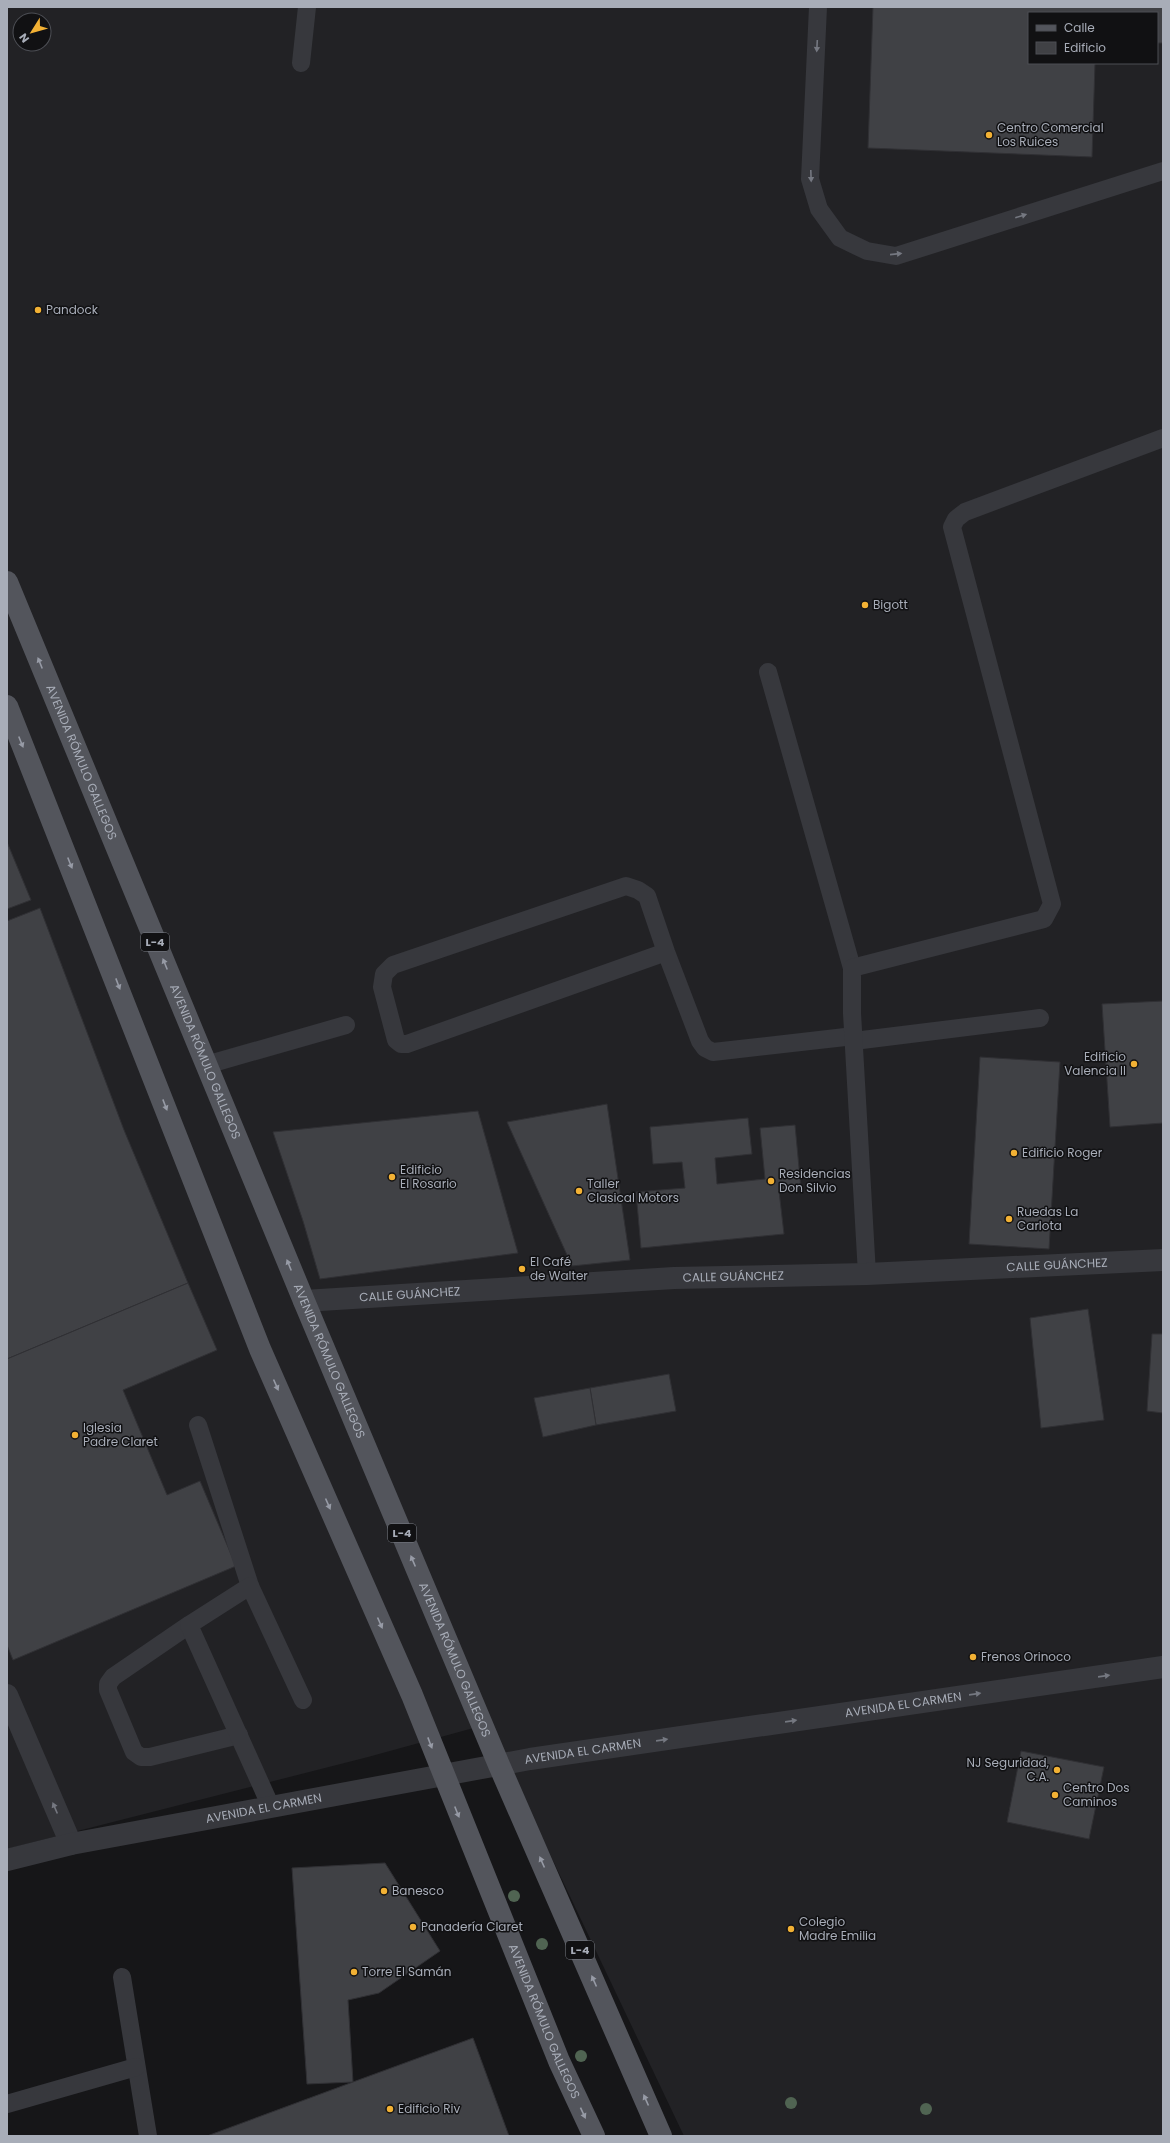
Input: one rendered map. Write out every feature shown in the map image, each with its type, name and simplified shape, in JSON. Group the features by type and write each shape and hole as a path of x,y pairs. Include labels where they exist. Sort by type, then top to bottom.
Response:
{"main road":[{"name":"AVENIDA RÓMULO GALLEGOS","path":"7,582 304,1301 499,1765 661,2136"},
{"name":"AVENIDA RÓMULO GALLEGOS","path":"7,706 260,1349 412,1695 443,1776 559,2061 594,2136"}],"street":[{"name":"CALLE GUÁNCHEZ","path":"304,1301 674,1278 867,1274 1163,1260"},
{"name":"AVENIDA EL CARMEN","path":"7,1860 70,1844 499,1765 1163,1667"},
{"path":"7,1695 70,1844"}],"lane":[{"path":"301,63 308,7"},
{"path":"818,7 810,179 819,209 840,238 867,251 896,256 1163,172"},
{"path":"852,968 1044,919 1052,904 952,527 956,519 965,512 1163,438"},
{"path":"768,672 852,968 854,1038 867,1274"},
{"path":"666,952 407,1044 401,1044 396,1040 382,987 384,974 393,965 626,886 638,890 647,896 666,952 700,1041 705,1048 713,1052 1040,1018"},
{"path":"206,1065 346,1025"},
{"path":"198,1425 250,1586 303,1700"},
{"path":"238,1735 150,1757 141,1757 134,1752 108,1690 108,1684 114,1677 189,1625 250,1586"},
{"path":"189,1625 271,1807"},
{"path":"122,1977 148,2136"},
{"path":"7,2104 136,2067"}],"shaded area":[{"path":"7,7 1163,7 1163,2136 684,2136 488,1724 368,1757 7,1849"}],"building":[{"path":"873,7 1163,7 1163,43 1158,43 1158,12 1028,12 1028,64 1095,64 1092,157 868,148"},
{"path":"7,842 31,900 7,909"},
{"path":"40,908 124,1130 188,1283 7,1359 7,921"},
{"name":"Edificio Valencia II","path":"1163,1001 1163,1123 1110,1127 1102,1004"},
{"name":"Edificio Roger","path":"980,1057 1060,1062 1049,1249 969,1244"},
{"name":"Taller Clasical Motors","path":"607,1104 630,1260 572,1266 507,1122"},
{"name":"Edificio El Rosario","path":"478,1111 518,1253 320,1279 303,1221 273,1132"},
{"name":"Residencias Don Silvio","path":"748,1118 752,1154 715,1158 717,1184 765,1179 760,1128 795,1125 801,1189 779,1191 784,1234 641,1248 636,1192 685,1188 682,1162 653,1164 650,1127"},
{"name":"Iglesia Padre Claret","path":"188,1283 217,1350 123,1390 167,1495 200,1481 236,1566 13,1660 7,1645 7,1359"},
{"path":"1088,1309 1104,1420 1041,1428 1030,1318"},
{"path":"1152,1334 1163,1334 1163,1413 1147,1411"},
{"path":"669,1374 676,1411 596,1425 590,1388"},
{"path":"590,1388 596,1425 543,1437 534,1398"},
{"name":"Centro Dos Caminos","path":"1021,1751 1104,1767 1089,1839 1007,1822"},
{"name":"Torre El Samán","path":"385,1863 440,1951 379,1993 348,2000 353,2082 307,2084 292,1868"},
{"name":"Edificio Riv","path":"473,2038 509,2136 207,2136 353,2082"}],"place":[{"name":"Centro Comercial Los Ruices","path":"989,135"},
{"name":"Pandock","path":"38,310"},
{"name":"Bigott","path":"865,605"},
{"name":"Edificio Valencia II","path":"1134,1064"},
{"name":"Edificio Roger","path":"1014,1153"},
{"name":"Edificio El Rosario","path":"392,1177"},
{"name":"Residencias Don Silvio","path":"771,1181"},
{"name":"Taller Clasical Motors","path":"579,1191"},
{"name":"Ruedas La Carlota","path":"1009,1219"},
{"name":"El Café de Walter","path":"522,1269"},
{"name":"Iglesia Padre Claret","path":"75,1435"},
{"name":"Frenos Orinoco","path":"973,1657"},
{"name":"NJ Seguridad, C.A.","path":"1057,1770"},
{"name":"Centro Dos Caminos","path":"1055,1795"},
{"name":"Banesco","path":"384,1891"},
{"name":"Panadería Claret","path":"413,1927"},
{"name":"Colegio Madre Emilia","path":"791,1929"},
{"name":"Torre El Samán","path":"354,1972"},
{"name":"Edificio Riv","path":"390,2109"}]}
